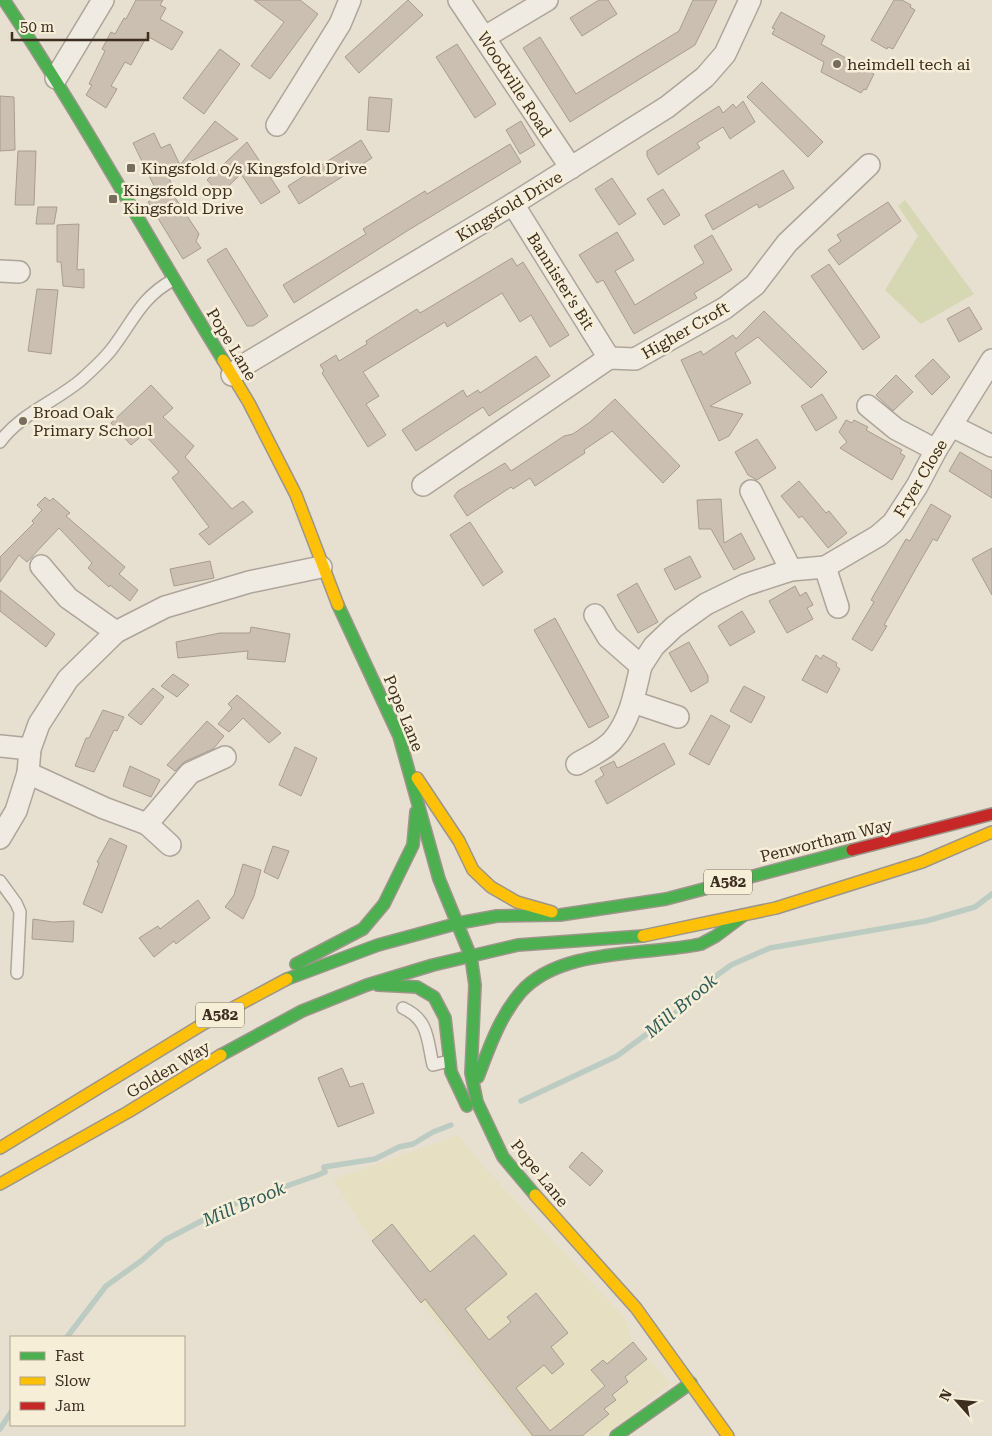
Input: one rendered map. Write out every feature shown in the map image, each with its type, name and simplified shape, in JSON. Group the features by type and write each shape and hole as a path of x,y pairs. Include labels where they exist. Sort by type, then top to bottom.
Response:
{"main road":[{"name":"Pope Lane","path":"4,0 56,78 173,280 232,374 263,427 296,495 321,567 399,736 416,804 439,879 459,923 471,957 474,985 471,1072 477,1102 491,1133 518,1177 636,1308 692,1383 728,1436"},
{"path":"407,765 459,841 473,870 491,887 517,902 560,915"},
{"path":"153,1056 182,1026 214,1005 330,948 363,929 384,904 401,873 412,845 416,804"},
{"name":"Penwortham Way","path":"459,923 497,916 560,915 666,899 992,814"},
{"name":"A582","path":"471,957 518,945 634,938 776,908 922,862 992,832"},
{"path":"474,1089 495,1032 509,1005 535,978 576,961 706,942 744,915"},
{"name":"Golden Way","path":"0,1148 203,1024 285,980 378,945 459,923"},
{"name":"Golden Way","path":"0,1184 128,1112 238,1045 302,1011 367,985 433,965 471,957"},
{"path":"367,985 416,985 433,994 443,1007 448,1033 448,1061 455,1081 468,1109 491,1133"},
{"path":"616,1436 692,1383"}],"street":[{"path":"56,78 103,0"},
{"path":"277,124 340,24 350,0"},
{"name":"Woodville Road","path":"459,0 571,168"},
{"path":"485,37 547,0"},
{"name":"Kingsfold Drive","path":"232,374 513,204 667,107 705,78 725,54 750,0"},
{"name":"Higher Croft","path":"609,358 635,359 725,308 755,285 787,243 869,165"},
{"name":"Bannister's Bit","path":"513,204 609,358"},
{"path":"423,485 609,358"},
{"name":"Fryer Close","path":"641,666 654,646 674,627 706,604 745,585 791,570 825,567 861,548 893,523 992,360"},
{"path":"868,406 896,429 936,450"},
{"path":"952,426 992,446"},
{"path":"751,491 791,570"},
{"path":"41,566 68,598 116,632"},
{"path":"0,838 16,811 28,773 30,749 39,724 68,679 116,632 165,608 249,582 321,567"},
{"path":"825,567 838,607"},
{"path":"577,764 613,741 625,722 633,702 641,666 608,637 595,615"},
{"path":"633,702 678,717"},
{"path":"0,746 30,749"},
{"path":"147,824 190,773 225,757"},
{"path":"28,773 104,808 147,824 170,845"}],"lane":[{"path":"0,442 22,420 81,380 110,351 139,308 156,289 173,280"},
{"path":"0,881 16,903 20,912 17,973"},
{"path":"403,1008 417,1014 424,1026 433,1064 448,1061"}],"shaded area":[{"path":"458,1135 487,1170 624,1317 634,1344 671,1383 605,1436 528,1436 372,1241 333,1180"}],"green space":[{"path":"905,200 974,294 921,324 885,290 918,236 898,206"}],"building":[{"path":"136,0 163,0 160,5 166,8 160,19 183,32 172,50 147,36 131,65 125,62 111,86 117,89 106,108 86,95 92,85 89,84 105,51 102,49 111,32 115,34"},
{"path":"254,0 300,0 318,14 270,79 251,66 284,22"},
{"path":"408,0 423,15 359,73 345,57"},
{"path":"599,0 608,0 617,14 582,36 570,18"},
{"path":"693,0 717,0 695,45 570,122 523,48 540,37 576,94 679,31"},
{"path":"894,0 902,0 911,5 910,7 915,10 893,49 888,47 887,49 871,40"},
{"path":"781,12 825,36 821,44 874,74 866,90 864,89 861,93 821,72 824,62 772,34 775,29 772,28"},
{"path":"457,44 496,104 475,118 436,57"},
{"path":"220,49 240,64 204,114 183,98"},
{"path":"762,82 823,142 808,157 747,97"},
{"path":"0,96 14,97 15,150 0,151"},
{"path":"369,97 392,99 389,132 367,130"},
{"path":"743,101 755,122 730,139 723,127 697,143 700,148 658,175 647,156 647,151 719,106 723,113 733,104 736,108"},
{"path":"215,121 238,139 166,173 174,188 170,190 199,234 196,241 201,248 183,259 148,202 159,196 133,143 154,133 161,148 170,144 180,165"},
{"path":"521,121 535,145 520,154 506,130"},
{"path":"361,140 372,158 299,204 288,186"},
{"path":"247,142 280,192 261,204 241,174 220,194 207,180"},
{"path":"510,144 521,162 407,231 294,303 283,285 366,234 363,229 425,191 427,194"},
{"path":"18,151 36,151 34,205 15,205"},
{"path":"783,170 794,188 759,208 757,204 713,230 705,215"},
{"path":"612,178 636,214 619,225 595,189"},
{"path":"663,189 680,215 664,225 647,199"},
{"path":"888,202 901,221 839,265 828,250 841,241 837,235"},
{"path":"38,207 57,207 54,224 36,224"},
{"path":"79,224 77,270 84,269 84,288 63,286 61,262 57,262 57,225"},
{"path":"617,232 634,260 615,271 635,305 704,263 694,246 712,235 732,270 694,293 697,298 634,334 603,280 597,283 579,255"},
{"path":"226,248 268,316 253,326 247,326 207,260"},
{"path":"512,258 517,266 523,262 569,335 550,347 531,315 520,322 502,293 447,327 445,322 363,372 379,396 366,404 386,435 368,447 322,373 324,371 320,365 336,355 339,361 367,344 366,341 417,309 420,313"},
{"path":"829,264 880,337 863,350 811,276"},
{"path":"37,289 58,290 51,354 28,351"},
{"path":"969,307 982,329 959,342 947,319"},
{"path":"764,311 827,372 811,388 758,337 735,353 751,383 710,406 743,414 729,436 719,441 681,360 701,351 703,355 733,335 736,339"},
{"path":"536,356 550,376 489,416 483,407 416,451 402,430 463,390 467,397 478,390 480,393"},
{"path":"933,359 950,377 932,395 915,376"},
{"path":"896,375 913,392 893,411 876,395"},
{"path":"151,385 173,408 163,417 194,446 185,457 232,509 243,501 253,512 209,545 199,534 209,527 172,478 179,472 144,434 131,445 111,423"},
{"path":"822,394 837,418 816,431 801,406"},
{"path":"615,399 680,466 663,483 612,431 584,450 585,453 535,486 530,478 513,489 511,487 467,516 454,496 458,491 505,463 511,471 564,436 573,434 590,422"},
{"path":"846,420 852,423 854,420 868,427 866,430 902,450 900,453 905,456 892,480 840,448 847,442 839,432"},
{"path":"757,439 776,468 757,480 748,475 735,452"},
{"path":"960,452 992,471 992,498 949,471"},
{"path":"799,481 826,513 829,511 847,533 828,548 802,516 799,518 781,496"},
{"path":"45,497 50,501 53,498 70,513 66,516 125,567 119,574 138,590 130,601 110,585 109,587 88,568 92,563 59,528 27,562 19,555 0,582 0,557 34,523 32,521 42,510 37,505"},
{"path":"721,499 724,543 741,533 755,559 734,570 711,529 699,529 697,500"},
{"path":"931,504 951,516 937,541 933,539 884,625 887,626 872,651 852,639 874,602 871,600 906,539 910,541"},
{"path":"470,522 503,572 483,586 450,535"},
{"path":"992,548 992,595 972,559"},
{"path":"690,556 701,577 675,590 664,569"},
{"path":"210,561 214,578 174,586 170,569"},
{"path":"637,583 658,622 638,633 617,595"},
{"path":"795,586 800,596 806,592 813,605 807,608 813,619 787,633 769,601"},
{"path":"0,590 55,634 46,647 0,611"},
{"path":"742,611 755,632 730,646 718,626"},
{"path":"555,618 609,717 589,728 534,630"},
{"path":"251,627 290,634 285,662 247,659 248,651 178,658 176,642 220,633 250,633"},
{"path":"689,642 708,676 708,682 691,692 669,653"},
{"path":"816,655 821,659 823,655 837,663 836,666 840,669 827,693 802,680"},
{"path":"173,674 189,685 177,697 161,686"},
{"path":"744,686 765,697 751,723 730,711"},
{"path":"153,688 164,697 141,725 128,715"},
{"path":"237,695 281,733 269,743 243,718 229,732 218,724 232,708 228,704"},
{"path":"103,710 124,717 117,731 114,730 94,772 75,766 86,738 89,738"},
{"path":"711,715 730,726 709,765 689,754"},
{"path":"207,721 224,736 213,749 184,762 175,771 167,765"},
{"path":"664,743 675,764 607,804 595,781 604,775 600,768 614,761 617,768"},
{"path":"295,747 317,758 301,796 279,785"},
{"path":"130,766 160,780 151,797 123,786"},
{"path":"110,838 127,846 102,913 83,904 99,863 97,862"},
{"path":"273,846 289,851 278,879 264,872"},
{"path":"243,864 261,870 254,896 243,919 225,907 234,895"},
{"path":"198,900 210,918 176,944 174,941 154,957 139,938 158,926 160,929"},
{"path":"33,919 53,922 74,921 73,942 32,939"},
{"path":"342,1068 350,1087 363,1083 374,1113 338,1127 318,1078"},
{"path":"582,1152 603,1171 590,1186 569,1167"},
{"path":"392,1224 430,1272 474,1235 507,1274 465,1309 489,1340 511,1322 507,1317 536,1293 568,1333 551,1347 564,1364 552,1374 544,1365 516,1388 550,1431 605,1386 591,1370 603,1360 607,1364 633,1342 647,1359 625,1377 628,1382 612,1395 616,1400 604,1409 609,1414 582,1436 533,1436 425,1299 421,1303 372,1241"}],"waterway":[{"name":"Mill Brook","path":"521,1101 617,1056 682,1008 691,998 690,995 731,965 770,948 926,921 975,907 992,894"},
{"name":"Mill Brook","path":"68,1336 106,1286 141,1261 165,1240 232,1205 325,1172 324,1167 375,1159 399,1147 413,1144 433,1132 451,1125"},
{"name":"Mill Brook","path":"0,1429 10,1414"}],"traffic: fast":[{"path":"4,0 61,89 223,360"},
{"path":"338,605 399,736 439,879 471,957 475,985 471,1073 477,1102 503,1157 535,1195"},
{"path":"296,964 363,929 384,904 413,845 416,812"},
{"path":"287,979 378,945 459,923 497,916 560,915 666,899 852,850"},
{"path":"478,1077 486,1055 507,1011 521,992 538,978 558,967 581,960 701,944 716,936 744,915"},
{"path":"221,1055 302,1011 367,985 433,965 518,945 643,936"},
{"path":"378,985 417,987 434,997 445,1018 451,1072 467,1106"},
{"path":"616,1436 691,1383"}],"traffic: slow":[{"path":"223,360 249,403 296,495 338,605"},
{"path":"417,778 459,841 473,870 491,887 517,902 552,912"},
{"path":"643,936 776,908 922,862 992,832"},
{"path":"0,1148 203,1024 287,979"},
{"path":"0,1184 128,1112 221,1055"},
{"path":"535,1195 636,1308 728,1436"}],"traffic: jam":[{"path":"852,850 992,814"}],"place":[{"name":"heimdell tech ai","path":"837,64"},
{"name":"Kingsfold o/s Kingsfold Drive","path":"131,168"},
{"name":"Kingsfold opp Kingsfold Drive","path":"113,199"},
{"name":"Broad Oak Primary School","path":"23,421"}]}
